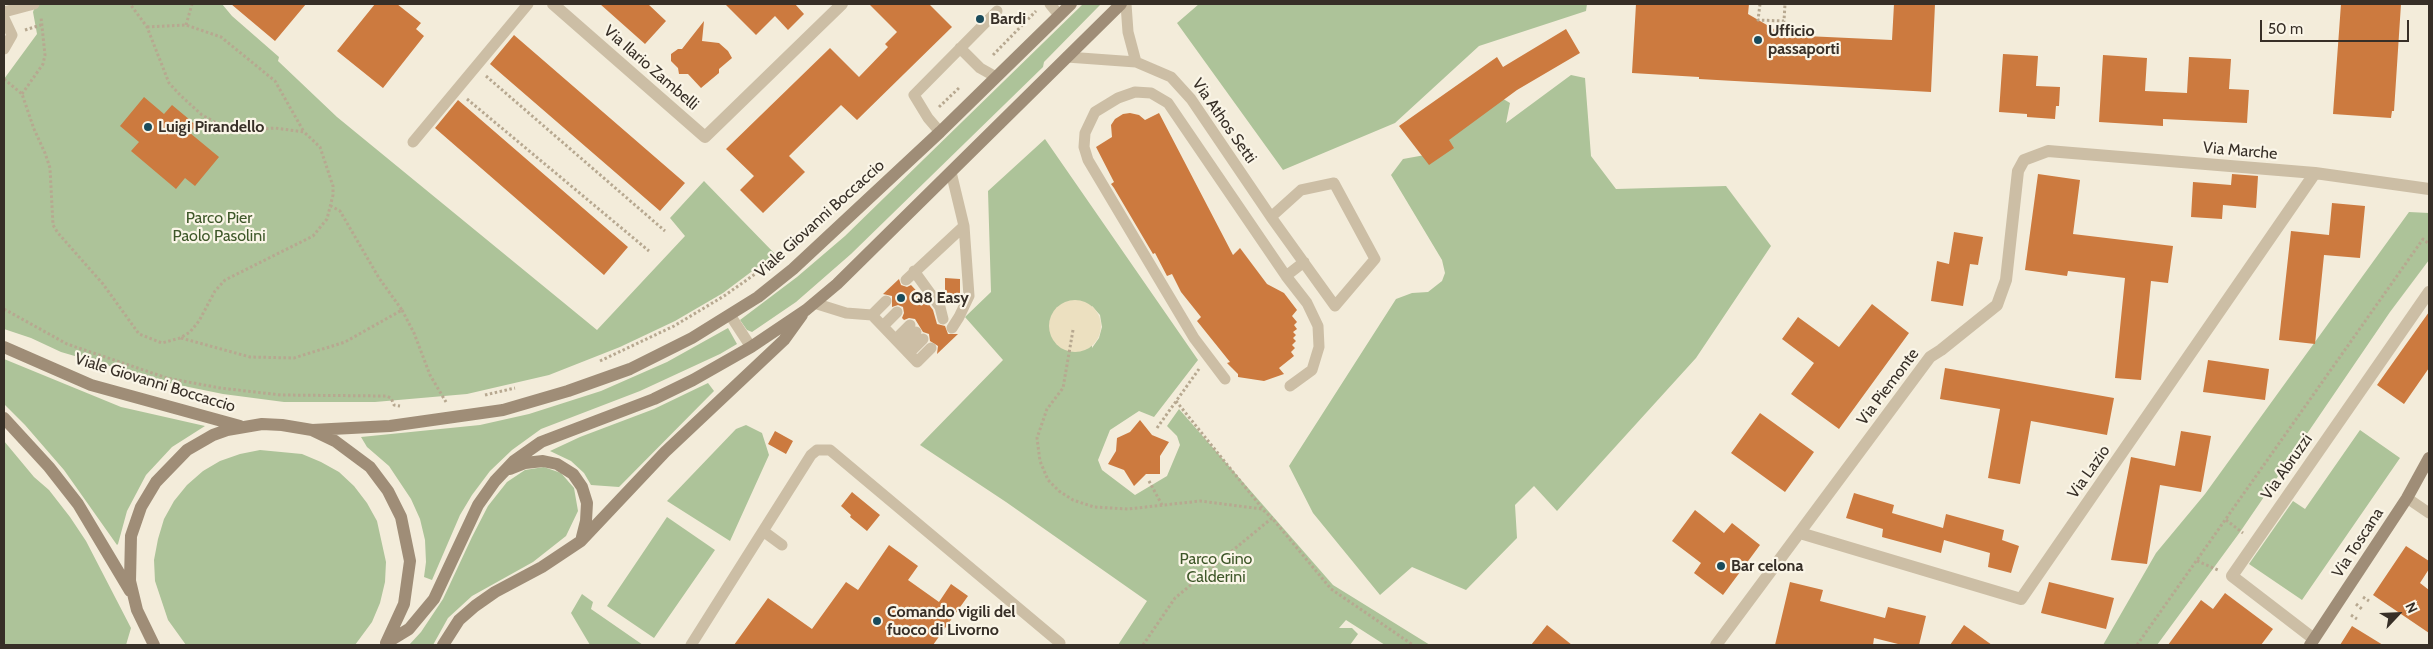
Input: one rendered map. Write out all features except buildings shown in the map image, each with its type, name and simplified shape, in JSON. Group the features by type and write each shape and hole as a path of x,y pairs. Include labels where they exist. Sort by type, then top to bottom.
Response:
{"main road":[{"name":"Viale Giovanni Boccaccio","path":"132,596 129,566 132,536 141,507 156,482 187,450 213,435 242,426 282,424 312,430 390,426 450,419 519,406 630,369 692,338 730,315 793,269 940,132 1071,4"},
{"name":"Viale Giovanni Boccaccio","path":"385,644 408,629 434,598 472,515 503,472 523,454 542,442 654,399 693,380 751,347 810,306 836,284 1122,4"},
{"name":"Viale Giovanni Boccaccio","path":"443,645 455,625 470,610 496,592 542,568 581,541 665,452 784,340 810,306"},
{"name":"Viale Giovanni Boccaccio","path":"4,348 91,385 242,426"},
{"name":"Viale Giovanni Boccaccio","path":"4,418 49,467 78,504 132,596 142,625 154,645"},
{"name":"Viale Giovanni Boccaccio","path":"312,430 348,448 370,467 388,491 401,517 408,546 409,575 404,604 385,644"},
{"name":"Via Toscana","path":"2312,642 2407,498 2429,458"},
{"name":"Viale Giovanni Boccaccio","path":"503,472 525,463 543,461 557,464 573,474 582,487 587,503 586,521 581,541"}],"street":[{"name":"Via Ilario Zambelli","path":"553,4 705,137 842,4"},
{"name":"Via Marche","path":"2048,151 2315,173 2429,189"},
{"name":"Via Piemonte","path":"1716,645 1930,356 1941,350 1997,305 2006,280 2020,165 2030,156 2048,151"},
{"name":"Via Lazio","path":"1800,532 2021,599 2315,173"},
{"name":"Via Abruzzi","path":"2232,576 2429,292"},
{"path":"2232,576 2312,642"}],"lane":[{"path":"413,142 528,4"},
{"path":"1050,4 1059,15"},
{"path":"1126,4 1128,32 1136,62"},
{"path":"4,12 38,8"},
{"path":"940,132 928,118 914,95 997,10"},
{"path":"4,18 12,35 4,49"},
{"path":"960,48 980,68 996,77"},
{"name":"Via Athos Setti","path":"1066,57 1136,62 1171,77 1182,88 1271,217 1335,306 1375,259 1334,183 1301,190 1271,217"},
{"path":"1225,379 1194,338 1088,160 1084,147 1085,133 1095,112 1118,98 1135,92 1151,93 1168,103 1286,276 1307,303 1318,326 1319,347 1312,370 1290,386"},
{"path":"914,271 920,288 939,312 960,317 969,296 964,226 951,172"},
{"path":"906,280 964,226"},
{"path":"1286,276 1304,262"},
{"path":"872,315 886,300"},
{"path":"810,306 846,313 872,315 917,362 920,336 902,346"},
{"path":"883,326 897,312"},
{"path":"730,315 751,347"},
{"path":"691,645 811,455 818,450 830,450 1060,643 1058,645"},
{"path":"2407,498 2429,513"},
{"path":"763,531 782,545"}],"path":[{"path":"130,4 147,27 169,83 202,115 222,126 238,131 275,128 304,132"},
{"path":"186,25 192,4"},
{"path":"1760,4 1758,20 1784,21 1785,4"},
{"path":"22,94 43,64 45,55 38,8"},
{"path":"928,118 1037,10"},
{"path":"4,79 22,94 50,168 53,225 58,234 104,284 140,334 162,342 180,338 190,332 199,321 215,291 225,280 313,236 327,219 331,206 333,186 327,162 320,147 304,132 274,80 221,37 186,25 147,27"},
{"path":"487,77 665,231"},
{"path":"467,99 649,251"},
{"path":"331,206 340,211 379,278 402,310 414,333 430,375 446,403"},
{"path":"2137,645 2423,239 2429,244"},
{"path":"593,363 674,326 740,286 790,248"},
{"path":"4,309 67,344 167,378 220,388 281,395 386,396 391,398 394,405 407,406"},
{"path":"180,338 250,357 294,358 345,342 402,310"},
{"path":"1073,330 1063,388 1047,409 1037,438 1040,461 1048,480 1073,500 1094,507 1128,509 1200,501 1262,509"},
{"path":"1157,428 1201,366"},
{"path":"475,397 524,386"},
{"path":"436,404 456,401"},
{"path":"1176,401 1262,509 1272,518 1331,589 1413,645"},
{"path":"1149,481 1162,505"},
{"path":"1143,645 1175,598 1272,518"},
{"path":"2226,520 2246,535"},
{"path":"2197,561 2232,576"},
{"path":"2363,597 2369,601"},
{"path":"2351,615 2357,619"}],"green space":[{"name":"Parco Pier Paolo Pasolini","path":"36,4 222,4 232,16 279,57 278,61 337,117 597,330 685,236 670,218 704,181 775,254 723,293 675,321 620,347 549,375 467,394 375,402 284,402 223,394 164,382 61,352 31,338 4,329 4,79 37,34 33,12"},
{"path":"1083,4 1101,4 1044,62 1043,67 851,254 796,302 752,332 747,330 740,320 797,277 845,236"},
{"path":"1199,4 1587,4 1586,11 1479,46 1395,123 1283,170 1177,23"},
{"path":"1571,75 1585,78 1591,156 1616,189 1726,186 1771,246 1696,358 1557,511 1534,486 1515,505 1517,538 1466,590 1412,567 1380,595 1313,513 1289,466 1396,299 1412,293 1428,292 1442,281 1445,273 1442,260 1391,175 1403,159 1425,155 1500,97 1510,103 1506,123"},
{"name":"Parco Gino Calderini","path":"1045,139 1198,360 1154,417 1139,411 1110,430 1098,460 1102,470 1135,495 1167,476 1180,445 1177,436 1167,426 1179,409 1333,585 1430,645 1385,645 1346,620 1339,628 1352,628 1358,634 1350,645 1118,645 1147,601 1006,502 920,445 1003,360 965,317 991,292 988,191","holes":["1092,306 1100,315 1102,327 1099,338 1092,348"]},
{"path":"2409,212 2429,213 2429,260 2390,312 2240,532 2157,645 2103,645 2156,553 2205,494"},
{"path":"728,328 737,344 720,354 640,391 541,429 512,450 490,471 472,495 460,515 432,580 424,577 426,562 425,540 420,519 411,499 389,466 367,447 361,437 480,425 529,414 601,391 667,362"},
{"path":"4,359 121,407 205,426 172,447 146,475 127,511 117,545 64,470 4,404"},
{"path":"708,383 714,391 619,487 591,485 584,473 571,461 550,451 580,437 654,409"},
{"path":"746,425 762,433 769,455 730,541 667,501 736,429"},
{"path":"2360,430 2400,458 2302,600 2249,564 2293,501 2305,509"},
{"path":"4,441 34,477 49,490 86,541 131,628 126,645 4,645"},
{"path":"260,450 302,454 339,472 354,486 367,503 377,521 386,562 385,582 380,603 372,622 355,645 186,645 168,620 155,581 154,560 164,519 174,501 187,485 203,471 220,461"},
{"path":"544,467 561,473 574,488 578,511 566,536 533,562 472,596 448,618 433,645 409,645 421,632 443,599 488,506 507,482 525,470"},
{"path":"667,517 715,550 654,638 607,606"},
{"path":"582,594 593,602 591,609 643,645 590,645 571,613"}],"shaded area":[{"path":"1070,300 1080,300 1094,307 1101,321 1101,331 1094,345 1080,352 1070,352 1060,348 1053,341 1049,331 1049,321 1053,311 1060,304"}],"place":[{"name":"Bardi","path":"980,19"},
{"name":"Ufficio passaporti","path":"1758,40"},
{"name":"Luigi Pirandello","path":"148,127"},
{"name":"Q8 Easy","path":"901,298"},
{"name":"Bar celona","path":"1721,566"},
{"name":"Comando vigili del fuoco di Livorno","path":"877,621"}]}
